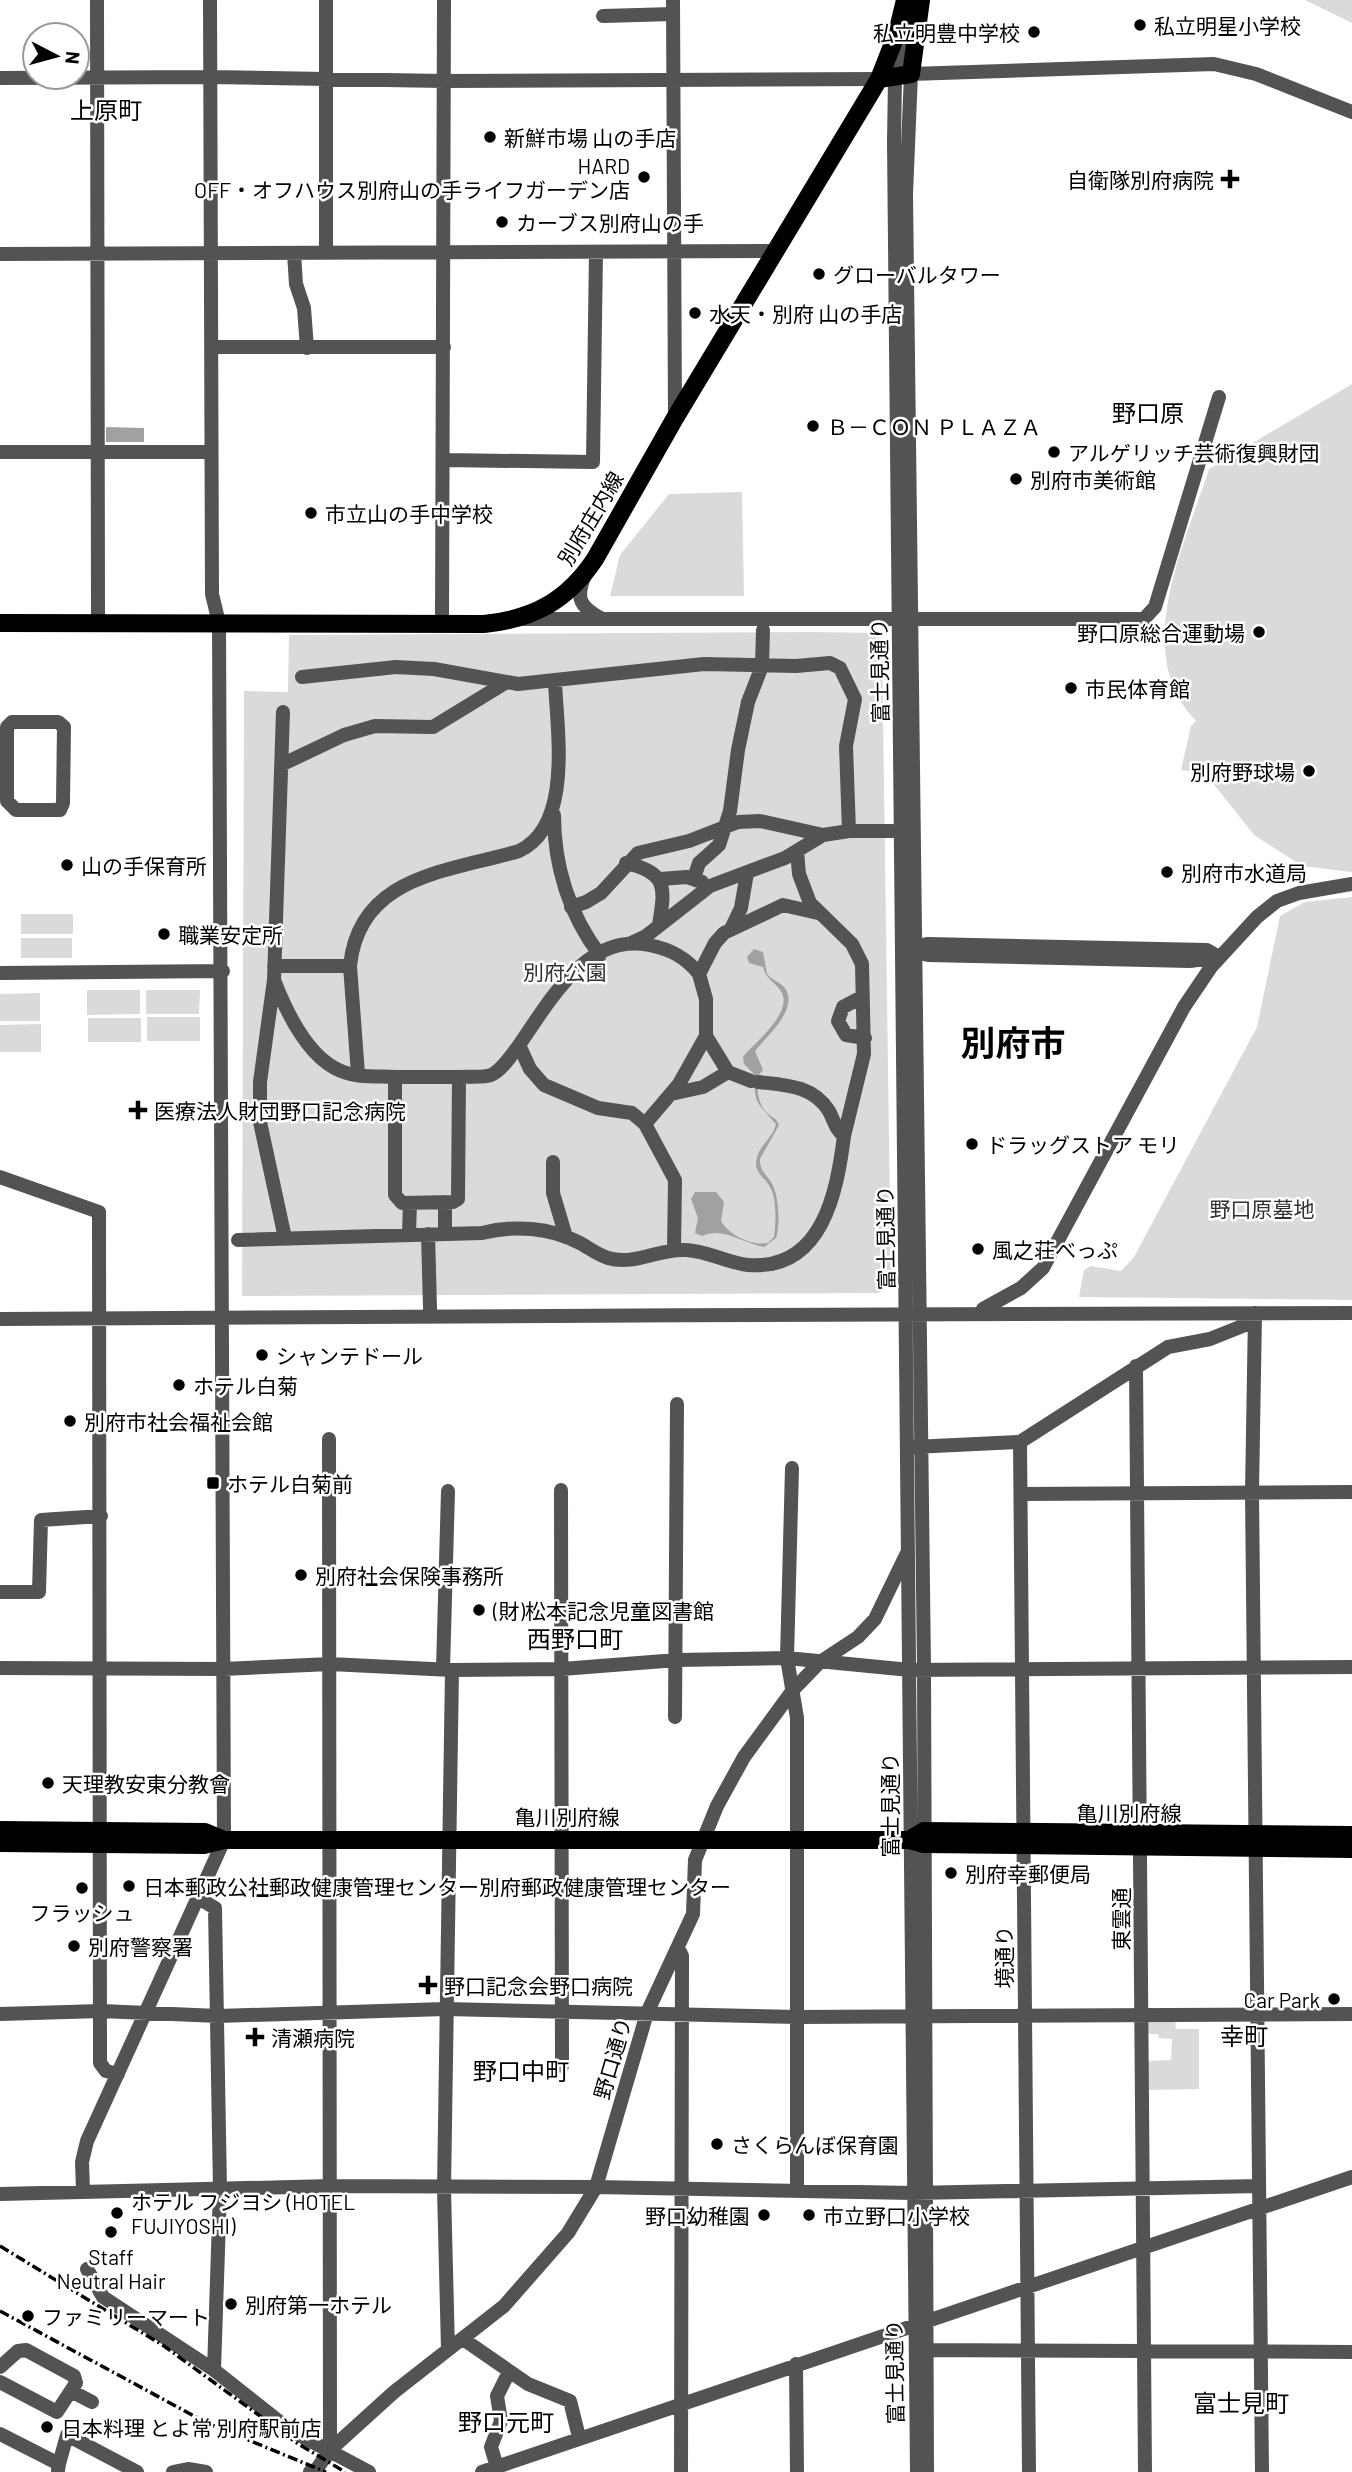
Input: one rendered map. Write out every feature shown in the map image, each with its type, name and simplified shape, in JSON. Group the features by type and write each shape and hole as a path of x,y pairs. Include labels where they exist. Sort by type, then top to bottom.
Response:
{"main road":[{"name":"別府庄内線","path":"0,623 484,624 516,619 556,602 587,570 775,251 895,77 910,1"},
{"name":"別府庄内線","path":"895,77 910,1"},
{"name":"亀川別府線","path":"0,1830 204,1844 224,1840 919,1838 1256,1842 1352,1849"},
{"name":"亀川別府線","path":"1256,1842 1352,1835"},
{"name":"亀川別府線","path":"0,1843 100,1838"}],"street":[{"path":"97,0 98,616"},
{"path":"83,2190 82,2162 87,2141 200,1899 224,1840 223,971 219,623 212,594 210,0"},
{"path":"326,0 326,253"},
{"path":"442,623 444,0"},
{"path":"603,16 673,7 675,418"},
{"path":"0,78 211,76 326,81 675,80 895,77 1214,64 1256,74 1352,112"},
{"name":"富士見通り","path":"895,77 906,194 905,621 911,949 914,1447 909,1551 917,1670 919,1838 921,2323 916,2472"},
{"path":"0,254 775,251"},
{"path":"444,460 593,462 596,252"},
{"path":"294,253 296,284 304,308 307,348"},
{"path":"211,347 444,347"},
{"path":"516,619 1144,620 1155,607 1219,397"},
{"path":"0,452 211,452"},
{"path":"587,570 579,589 580,598 588,612 605,620"},
{"path":"694,878 699,863 719,845 725,828 748,702 762,666 763,630"},
{"path":"302,677 409,668 434,669 505,683 555,682 620,671 704,664 762,666 830,663 840,668 853,691 855,706 846,746 849,831"},
{"path":"555,682 558,769 554,806 556,851 571,907 584,934 600,955"},
{"path":"283,764 344,735 374,726 433,727 505,683"},
{"path":"283,712 274,973 260,1063 260,1122 285,1238"},
{"path":"12,722 58,722 64,727 63,803 60,810 16,810 7,801 3,783 7,727 12,722"},
{"path":"358,1074 350,966 354,937 369,911 380,901 421,879 527,847 548,824 554,806"},
{"path":"571,907 600,893 638,853 690,841 754,820 823,835 849,831 892,831"},
{"path":"274,973 300,1032 325,1061 338,1070 395,1077 491,1075 519,1045 560,984 600,955 646,936 710,886 797,852 823,835"},
{"path":"238,1240 329,1239 524,1228 566,1237 614,1259 628,1261 674,1250 692,1250 757,1265 787,1258 799,1250 818,1232 826,1216 836,1183 844,1136 864,1054 864,1038 862,964 852,944 818,912 804,889 797,852"},
{"path":"626,863 652,871 660,879 664,897 659,925"},
{"path":"732,929 741,908 747,873"},
{"path":"660,879 694,878 710,886"},
{"path":"972,1312 1005,1299 1028,1283 1043,1268 1193,992 1219,957 1257,917 1277,901 1299,892 1352,884"},
{"path":"699,974 715,943 732,929 783,905 818,912"},
{"path":"626,944 646,944 668,950 689,961 699,974 706,999 706,1036 671,1094 645,1124"},
{"path":"911,949 1207,950 1219,957"},
{"path":"911,949 1178,961 1219,957"},
{"path":"1178,961 1192,971 1193,992"},
{"path":"274,973 350,966"},
{"path":"0,973 223,971"},
{"path":"862,997 843,1007 838,1021 846,1035 864,1038"},
{"path":"706,1036 728,1072 755,1081 793,1086 811,1093 825,1106 844,1136"},
{"path":"519,1045 530,1069 544,1084 598,1108 632,1113 645,1124 675,1180 674,1250"},
{"path":"671,1094 703,1087 728,1072"},
{"path":"395,1077 395,1195 402,1203 410,1203 453,1202 460,1195 459,1077"},
{"path":"553,1162 553,1193 566,1237"},
{"path":"0,1177 99,1212 100,2063 106,2071 118,2074"},
{"path":"445,1202 445,1234"},
{"path":"410,1203 410,1234"},
{"path":"428,1234 430,1308"},
{"path":"0,1319 223,1320 913,1312 1255,1317 1352,1313"},
{"path":"917,1670 923,1536 914,1447 1020,1441 1168,1347 1210,1339 1255,1317"},
{"path":"1255,1317 1252,1492 1262,2472"},
{"name":"東雲通","path":"1136,1366 1145,2472"},
{"path":"675,1717 677,1404"},
{"path":"330,1439 330,2451"},
{"name":"境通り","path":"1020,1441 1027,2189 1025,2287 1029,2472"},
{"path":"792,1468 788,1658 797,1718 797,2191"},
{"path":"561,1490 562,2066"},
{"path":"447,1491 448,1839 444,2189 448,2350"},
{"path":"1021,1494 1352,1492"},
{"path":"0,1592 39,1592 41,1520 101,1516"},
{"name":"野口通り","path":"310,2472 316,2470 330,2451 394,2392 504,2306 568,2233 596,2187 647,2013 693,1914 695,1860 717,1806 744,1757 793,1690 820,1662 859,1637 875,1619 909,1551 923,1536"},
{"path":"0,1668 223,1668 330,1664 448,1669 562,1669 677,1660 788,1658 917,1670 1352,1667"},
{"name":"富士見通り","path":"919,1838 925,1886 919,2017"},
{"path":"200,1899 215,1908 220,2190 214,2370"},
{"path":"678,1948 682,1956 681,2472"},
{"path":"0,2014 101,2011 146,2015 218,2015 445,2009 798,2017 1352,2014"},
{"path":"482,2472 1352,2177"},
{"path":"0,2194 332,2186 920,2192 1259,2186"},
{"path":"87,2269 103,2297 214,2370 290,2430 369,2472"},
{"name":"富士見通り","path":"921,2323 927,2350 927,2472"},
{"path":"463,2339 509,2372 570,2401 579,2437"},
{"path":"927,2350 1352,2352"},
{"path":"0,2367 18,2351 32,2352 74,2376 76,2383 57,2412 0,2382"},
{"path":"796,2364 797,2472"},
{"path":"497,2467 491,2447 501,2421 497,2396 509,2372"},
{"path":"71,2392 92,2402"},
{"path":"0,2434 58,2468 67,2435 137,2472"},
{"path":"173,2472 188,2469 206,2472"}],"green space":[{"path":"1305,0 1352,0 1352,23"},
{"name":"野口原総合運動場","path":"1352,384 1351,872 1302,866 1254,835 1205,773 1181,770 1191,726 1196,721 1177,693 1167,663 1165,631 1177,564 1209,469"},
{"path":"742,492 744,596 610,596 620,555 669,494"},
{"name":"別府公園","path":"877,633 882,644 891,1278 879,1293 242,1296 244,691 288,692 289,635"},
{"name":"野口原墓地","path":"1352,897 1352,1300 1079,1297 1084,1270 1091,1266 1121,1271 1134,1257 1257,1027 1280,916 1305,902"},
{"path":"21,914 73,914 73,934 21,934"},
{"path":"21,938 72,938 72,958 21,958"},
{"path":"87,990 140,990 140,1014 87,1015"},
{"path":"146,990 200,990 199,1014 146,1014"},
{"path":"40,993 40,1021 0,1021 0,994"},
{"path":"147,1017 200,1017 200,1041 147,1041"},
{"path":"88,1018 141,1018 141,1042 88,1042"},
{"path":"41,1024 41,1052 0,1052 0,1025"},
{"path":"1146,2019 1175,2019 1176,2029 1199,2029 1199,2089 1146,2090 1146,2061 1171,2060 1172,2039 1159,2038 1158,2034 1146,2034"}],"shaded area":[{"path":"106,427 144,428 144,442 106,442"},
{"path":"754,949 763,952 767,974 785,988 788,996 788,1005 780,1022 755,1051 763,1070 758,1076 759,1099 766,1112 779,1125 760,1159 761,1168 774,1188 778,1213 776,1238 764,1247 725,1234 710,1233 702,1236 695,1233 698,1218 691,1199 695,1192 716,1192 724,1202 721,1221 729,1231 755,1243 768,1243 774,1237 774,1198 770,1187 757,1170 756,1163 759,1152 776,1124 758,1103 754,1074 744,1064 743,1057 777,1019 784,1001 782,993 767,975 763,967 749,963 747,957"}],"railway":[{"path":"0,2246 164,2346 297,2443 345,2472"},
{"path":"0,2311 207,2423 326,2472"}],"place":[{"name":"私立明星小学校","path":"1140,25"},
{"name":"私立明豊中学校","path":"1034,32"},
{"name":"新鮮市場 山の手店","path":"490,137"},
{"name":"HARD OFF・オフハウス別府山の手ライフガーデン店","path":"644,177"},
{"name":"自衛隊別府病院","path":"1230,179"},
{"name":"カーブス別府山の手","path":"502,222"},
{"name":"グローバルタワー","path":"819,274"},
{"name":"水天・別府 山の手店","path":"695,313"},
{"name":"Ｂ－ＣＯＮ ＰＬＡＺＡ","path":"813,426"},
{"name":"アルゲリッチ芸術復興財団","path":"1054,452"},
{"name":"別府市美術館","path":"1016,479"},
{"name":"市立山の手中学校","path":"311,513"},
{"name":"野口原総合運動場","path":"1259,632"},
{"name":"市民体育館","path":"1071,688"},
{"name":"別府野球場","path":"1309,771"},
{"name":"山の手保育所","path":"67,865"},
{"name":"別府市水道局","path":"1167,872"},
{"name":"職業安定所","path":"164,934"},
{"name":"医療法人財団野口記念病院","path":"138,1110"},
{"name":"ドラッグストア モリ","path":"972,1144"},
{"name":"風之荘べっぷ","path":"978,1249"},
{"name":"シャンテドール","path":"262,1355"},
{"name":"ホテル白菊","path":"179,1385"},
{"name":"別府市社会福祉会館","path":"70,1421"},
{"name":"ホテル白菊前","path":"213,1483"},
{"name":"別府社会保険事務所","path":"301,1575"},
{"name":"(財)松本記念児童図書館","path":"479,1610"},
{"name":"天理教安東分教會","path":"48,1783"},
{"name":"別府幸郵便局","path":"951,1873"},
{"name":"日本郵政公社郵政健康管理センター別府郵政健康管理センター","path":"129,1886"},
{"name":"フラッシュ","path":"82,1888"},
{"name":"別府警察署","path":"74,1946"},
{"name":"野口記念会野口病院","path":"428,1985"},
{"name":"Car Park","path":"1334,1999"},
{"name":"清瀬病院","path":"255,2037"},
{"name":"さくらんぼ保育園","path":"717,2144"},
{"name":"ホテル フジヨシ (HOTEL FUJIYOSHI)","path":"117,2213"},
{"name":"野口幼稚園","path":"764,2215"},
{"name":"市立野口小学校","path":"809,2215"},
{"name":"Staff Neutral Hair","path":"111,2232"},
{"name":"別府第一ホテル","path":"231,2304"},
{"name":"ファミリーマート","path":"28,2316"},
{"name":"日本料理 とよ常 別府駅前店","path":"47,2427"}],"district":[{"name":"上原町","path":"106,109"},
{"name":"野口原","path":"1148,412"},
{"name":"別府市","path":"1013,1042"},
{"name":"西野口町","path":"575,1638"},
{"name":"幸町","path":"1244,2035"},
{"name":"野口中町","path":"521,2070"},
{"name":"富士見町","path":"1241,2402"},
{"name":"野口元町","path":"506,2421"}]}
